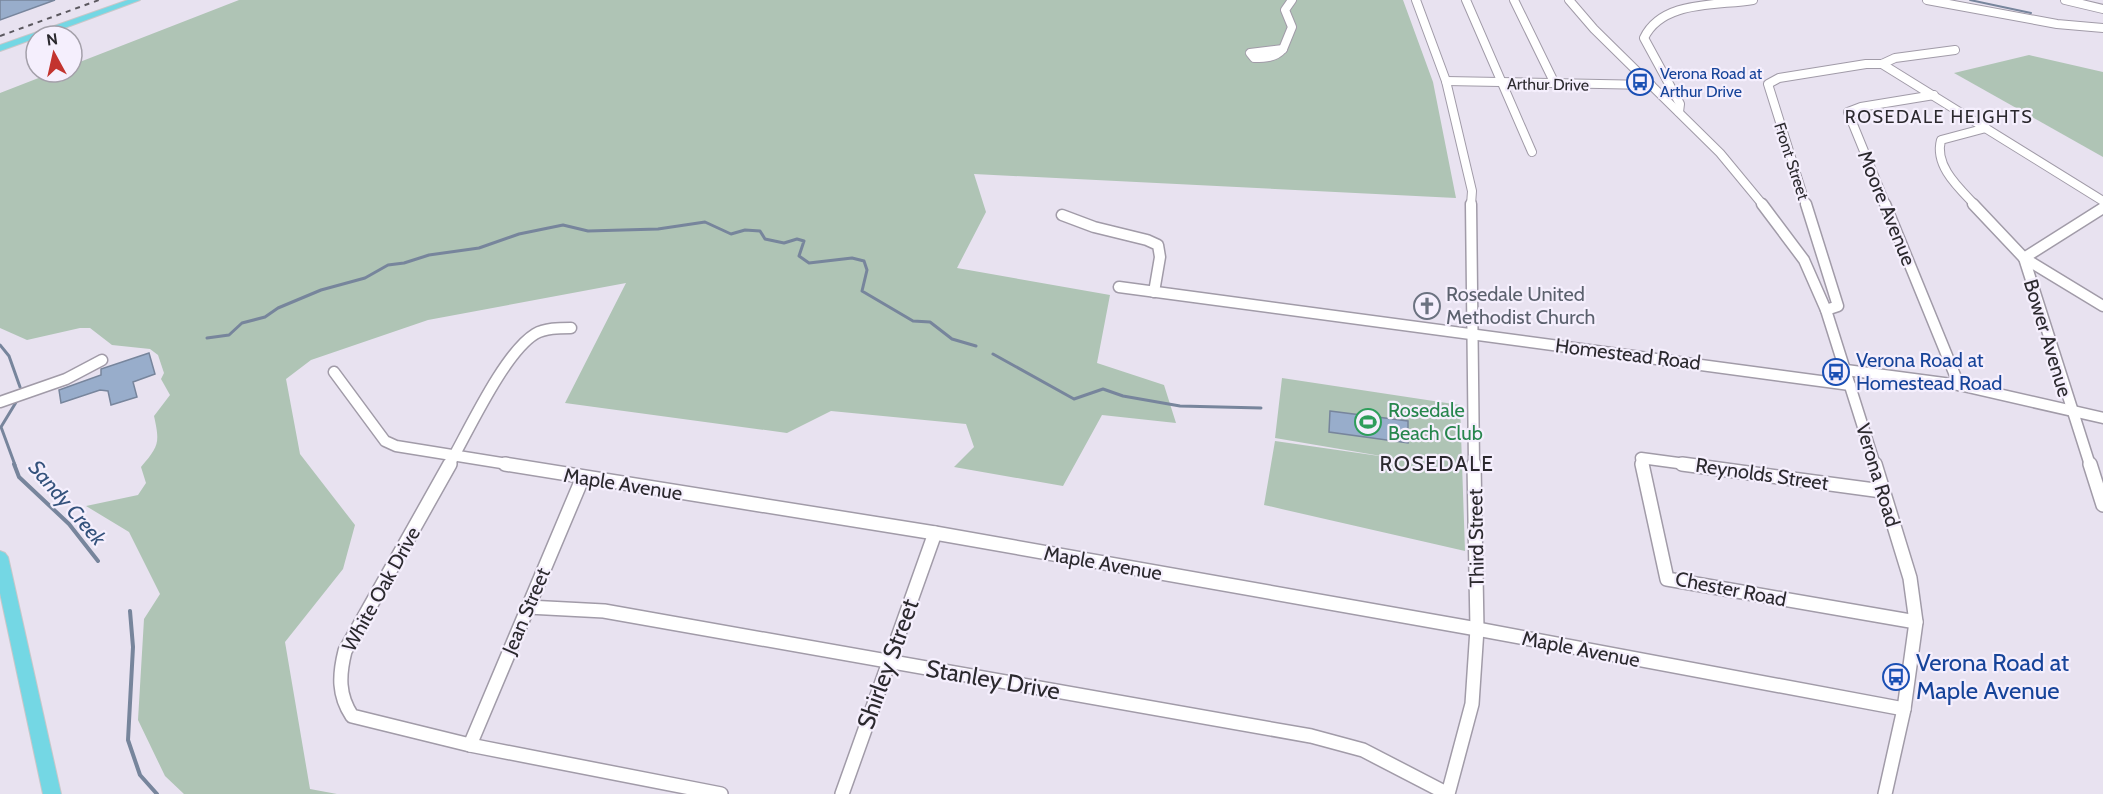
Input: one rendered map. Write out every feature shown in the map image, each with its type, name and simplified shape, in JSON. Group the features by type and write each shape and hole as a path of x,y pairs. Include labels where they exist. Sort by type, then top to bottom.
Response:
{"main road":[{"path":"0,48 136,0"},
{"path":"0,556 51,794"}],"street":[{"path":"1285,49 1292,27 1285,10 1292,0"},
{"name":"Third Street","path":"1416,0 1446,81 1472,191 1470,223 1477,629 1472,704 1448,794"},
{"path":"1466,0 1532,153"},
{"path":"1514,0 1555,84"},
{"name":"Verona Road","path":"1569,0 1594,29 1720,153 1786,233 1804,260 1826,310 1910,578 1916,622 1904,710 1885,794"},
{"path":"1679,112 1680,104 1644,38 1646,27 1659,15 1679,9 1753,0"},
{"path":"1927,0 2056,24 2103,28"},
{"path":"2065,0 2103,9"},
{"name":"Front Street","path":"1826,310 1838,306 1768,84 1779,78 1866,64 1882,64 1895,58 1955,50"},
{"path":"1882,64 2103,201"},
{"name":"Arthur Drive","path":"1446,81 1651,85"},
{"name":"Moore Avenue","path":"1934,95 1861,107 1848,112 1959,386"},
{"path":"1986,128 1941,140 1939,147 1948,177 2024,258 2103,306"},
{"name":"Bower Avenue","path":"2103,208 2024,258 2103,506"},
{"path":"1062,215 1094,227 1158,244 1160,257 1154,292"},
{"name":"Homestead Road","path":"1119,287 1850,385"},
{"name":"White Oak Drive","path":"571,328 543,329 535,333 509,359 345,651 340,673 340,690 344,707 352,717 470,745 721,794"},
{"path":"0,402 29,390 84,373 102,360"},
{"path":"1846,370 1959,386 2103,418"},
{"name":"Maple Avenue","path":"334,372 385,441 396,446 935,533 1477,629 1904,710"},
{"name":"Reynolds Street","path":"1641,458 1882,491"},
{"name":"Chester Road","path":"1641,458 1667,579 1916,622"},
{"name":"Jean Street","path":"470,745 583,477"},
{"name":"Shirley Street","path":"842,794 935,533"},
{"name":"Stanley Drive","path":"528,607 604,611 1311,736 1363,750 1448,794"}],"green space":[{"path":"239,0 1403,0 1433,82 1456,198 974,174 986,212 957,268 1110,295 1097,363 1164,385 1176,423 1102,415 1063,486 954,467 974,447 966,424 831,411 787,433 565,403 626,283 428,320 311,360 286,379 300,454 355,525 343,569 285,642 310,789 337,794 184,794 165,776 138,720 144,619 160,594 129,532 86,506 138,495 146,483 141,467 155,449 157,432 154,416 170,395 161,379 164,373 158,355 150,349 112,345 90,328 80,328 27,340 0,328 0,93 24,84 84,84 84,60"},
{"path":"2029,55 2103,72 2103,157 1954,73"},
{"path":"1282,378 1460,405 1465,551 1264,505 1275,441 1393,458 1275,438"}],"water":[{"path":"0,0 55,0 0,20"},
{"path":"149,353 155,374 133,382 137,397 111,405 108,391 100,390 61,403 59,390 101,375 101,369"},
{"path":"1330,411 1408,421 1408,443 1329,432"}],"waterway":[{"path":"1970,0 2031,13"},
{"path":"207,338 229,335 242,323 265,317 278,308 321,290 365,278 388,265 404,263 429,255 479,248 519,234 563,225 588,231 658,229 705,222 731,234 745,230 760,231 765,239 784,243 797,239 804,241 799,256 809,263 852,258 864,261 867,270 862,291 913,321 930,322 952,339 976,346"},
{"name":"Sandy Creek","path":"0,345 9,356 20,387"},
{"path":"993,354 1074,399 1103,389 1123,396 1180,406 1261,408"},
{"name":"Sandy Creek","path":"15,465 1,427 18,399"},
{"name":"Sandy Creek","path":"14,464 19,477 69,524 98,561"},
{"name":"Sandy Creek","path":"130,611 133,647 128,740 140,775 157,794"}],"railway":[{"path":"0,36 99,0"}],"place":[{"name":"Verona Road at Arthur Drive","path":"1640,82"},
{"name":"Rosedale United Methodist Church","path":"1427,306"},
{"name":"Verona Road at Homestead Road","path":"1836,372"},
{"name":"Rosedale Beach Club","path":"1368,422"},
{"name":"Verona Road at Maple Avenue","path":"1896,677"}],"district":[{"name":"ROSEDALE HEIGHTS","path":"1939,117"},
{"name":"ROSEDALE","path":"1437,464"}]}
